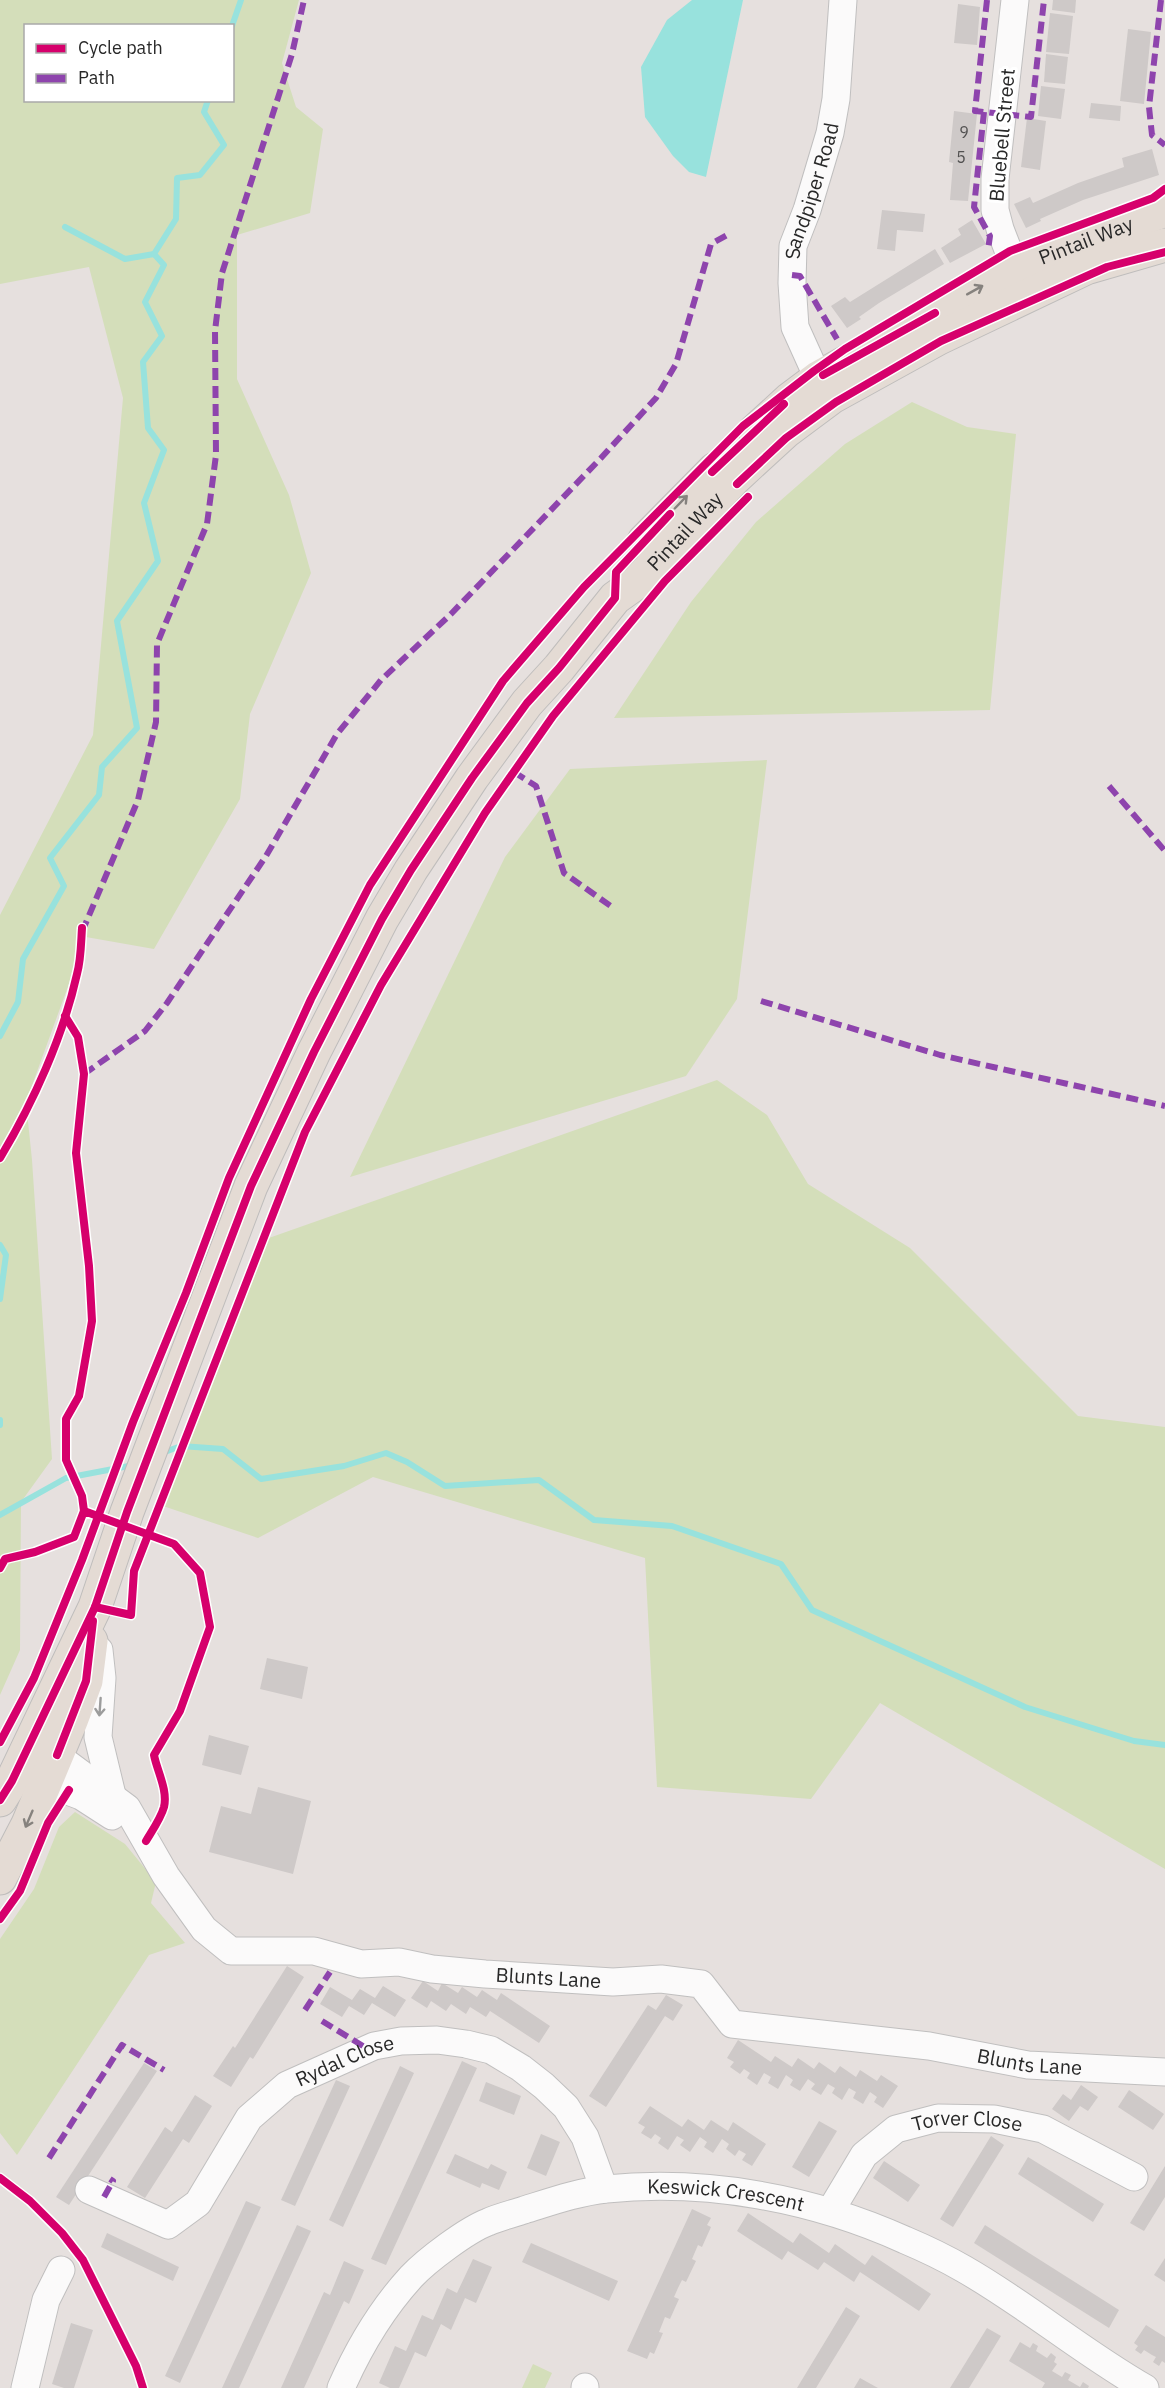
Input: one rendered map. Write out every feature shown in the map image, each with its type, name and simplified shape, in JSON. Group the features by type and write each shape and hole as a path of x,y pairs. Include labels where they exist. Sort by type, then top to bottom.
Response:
{"main road":[{"name":"Pintail Way","path":"615,598 616,572 724,460 790,399 818,378 1015,268 1165,210"},
{"name":"Pintail Way","path":"95,1607 107,1568 251,1186 314,1052 382,919 411,870 472,778 527,703 559,668 615,598 636,583 735,478 776,440 832,397 939,338 1086,268 1165,245"},
{"path":"0,1878 27,1824 86,1681 95,1607"},
{"path":"6,1791 95,1607"}],"street":[{"name":"Sandpiper Road","path":"818,378 795,327 792,283 794,246 830,133 836,99 843,0"},
{"name":"Bluebell Street","path":"1015,0 996,179 995,210 1015,268"},
{"path":"95,1607 102,1678 98,1737 112,1795"},
{"path":"6,1791 53,1753 50,1768 81,1796 144,1836"},
{"name":"Blunts Lane","path":"50,1768 112,1795 127,1808 165,1876 204,1929 231,1951 314,1951 361,1964 399,1962 432,1969 519,1977 613,1982 661,1979 701,1984 732,2024 929,2046 1028,2065 1165,2072"},
{"name":"Rydal Close","path":"89,2190 168,2225 198,2203 249,2118 287,2085 374,2046 400,2041 436,2040 491,2050 544,2086 566,2107 585,2137 604,2189"},
{"name":"Torver Close","path":"831,2210 864,2155 896,2129 938,2118 994,2119 1043,2129 1134,2177"},
{"name":"Keswick Crescent","path":"341,2388 379,2316 413,2275 450,2245 486,2223 554,2200 604,2189 673,2186 765,2196 831,2210 904,2239 963,2268 1030,2311 1106,2366 1145,2388"},
{"path":"26,2388 46,2300 61,2270"}],"green space":[{"path":"0,0 299,0 282,63 296,107 323,129 310,213 237,235 237,379 289,495 311,573 250,714 240,799 154,949 86,937 26,1102 52,1459 21,1502 20,1650 0,1695 0,915 93,735 123,398 89,267 0,284"},
{"path":"912,402 967,427 1016,434 990,710 614,718 691,602 756,522 845,444"},
{"path":"767,760 737,999 686,1076 350,1177 505,857 570,769"},
{"path":"717,1080 767,1115 808,1184 910,1248 1078,1416 1165,1427 1165,1869 880,1703 811,1799 657,1787 645,1558 373,1477 258,1538 160,1505 266,1239"},
{"path":"75,1812 125,1844 156,1882 151,1903 185,1943 149,1955 17,2155 0,2133 0,1939 34,1889 59,1827"},
{"path":"533,2364 552,2373 545,2388 522,2388"}],"water":[{"path":"692,0 743,0 706,177 689,172 673,156 645,117 641,67 667,20"}],"building":[{"path":"1053,0 1076,0 1075,13 1052,10"},
{"path":"958,4 980,7 977,45 954,43"},
{"path":"1050,13 1073,16 1069,54 1046,52"},
{"path":"1128,29 1151,32 1144,104 1120,101"},
{"path":"1046,54 1068,57 1065,84 1044,82"},
{"path":"1041,86 1065,89 1061,119 1038,116"},
{"path":"1091,103 1121,106 1120,121 1089,118"},
{"path":"954,111 977,114 968,201 950,200 953,163 949,162"},
{"path":"1027,118 1046,121 1040,170 1021,167"},
{"path":"1152,149 1159,175 1083,200 1040,219 1041,221 1026,228 1014,204 1030,197 1033,203 1078,183 1124,167 1122,158"},
{"path":"882,210 925,214 923,232 897,230 895,251 877,249"},
{"path":"972,220 986,244 950,263 941,248 961,235 958,229"},
{"path":"935,249 944,264 879,303 847,328 831,306 845,297 850,302"},
{"path":"267,1658 308,1667 302,1699 260,1689"},
{"path":"209,1735 249,1746 241,1775 202,1765"},
{"path":"258,1787 311,1801 293,1874 209,1852 221,1806 251,1814"},
{"path":"287,1966 304,1977 253,2059 250,2057 231,2087 213,2076 233,2046 235,2048"},
{"path":"423,1981 438,1991 442,1983 458,1993 462,1987 477,1997 482,1990 497,2000 501,1993 550,2026 539,2043 490,2011 486,2017 470,2007 466,2014 451,2004 446,2011 431,2001 427,2008 411,1998"},
{"path":"383,1986 406,2000 395,2017 372,2003 364,2015 349,2006 342,2017 320,2004 330,1987 352,2000 360,1989 375,1998"},
{"path":"666,1995 683,2005 673,2021 665,2016 606,2107 589,2096 648,2005 656,2010"},
{"path":"738,2040 771,2062 775,2056 792,2067 798,2058 814,2069 819,2062 835,2073 840,2066 856,2077 860,2070 877,2081 881,2075 898,2086 883,2108 874,2102 877,2097 870,2092 863,2104 853,2098 856,2092 849,2088 842,2100 832,2093 835,2088 828,2084 821,2095 811,2089 815,2084 808,2079 800,2091 790,2085 793,2080 786,2075 778,2089 768,2083 771,2077 764,2073 757,2085 747,2078 750,2073 744,2069 740,2074 730,2067 734,2062 727,2058"},
{"path":"462,2061 477,2068 386,2265 371,2259"},
{"path":"144,2063 157,2071 69,2205 56,2197"},
{"path":"400,2066 414,2073 343,2227 329,2220"},
{"path":"336,2080 350,2086 295,2206 281,2200"},
{"path":"486,2082 521,2096 514,2115 479,2101"},
{"path":"1081,2085 1098,2097 1088,2111 1080,2106 1069,2121 1052,2109 1063,2094 1071,2100"},
{"path":"1129,2090 1164,2114 1153,2130 1118,2107"},
{"path":"195,2095 212,2106 189,2143 183,2139 145,2198 127,2187 165,2127 172,2132"},
{"path":"650,2106 682,2127 688,2119 704,2130 711,2120 728,2131 733,2122 766,2144 752,2166 742,2160 746,2154 739,2150 735,2156 726,2149 729,2144 722,2139 713,2153 704,2147 707,2142 700,2137 690,2152 680,2145 684,2140 677,2136 668,2150 658,2143 661,2138 655,2134 651,2139 641,2133 645,2127 638,2123"},
{"path":"819,2121 837,2131 809,2177 792,2167"},
{"path":"541,2134 560,2142 546,2176 527,2168"},
{"path":"991,2136 1004,2145 953,2227 940,2219"},
{"path":"455,2154 488,2169 491,2164 507,2172 499,2190 482,2183 480,2188 446,2173"},
{"path":"1028,2157 1104,2204 1093,2222 1018,2174"},
{"path":"884,2161 920,2185 908,2202 873,2178"},
{"path":"1165,2166 1165,2197 1144,2231 1130,2223"},
{"path":"246,2201 261,2207 180,2383 165,2376"},
{"path":"692,2209 711,2218 707,2225 711,2227 702,2247 698,2245 692,2259 696,2261 686,2282 682,2280 678,2288 674,2297 679,2299 670,2319 665,2317 659,2332 663,2333 654,2354 650,2352 647,2359 627,2351"},
{"path":"748,2213 793,2243 800,2233 829,2253 835,2244 865,2265 872,2255 931,2294 919,2311 860,2272 854,2282 824,2262 818,2270 788,2251 782,2260 737,2231"},
{"path":"297,2225 311,2231 239,2388 222,2388"},
{"path":"985,2225 1119,2310 1109,2328 974,2243"},
{"path":"107,2233 179,2267 173,2281 101,2247"},
{"path":"531,2243 618,2281 609,2301 522,2262"},
{"path":"1165,2258 1165,2282 1154,2275"},
{"path":"473,2259 492,2267 476,2303 465,2298 451,2330 441,2324 426,2357 415,2352 399,2388 390,2388 379,2383 395,2346 406,2351 422,2315 433,2320 447,2288 457,2293"},
{"path":"344,2261 364,2270 349,2304 344,2301 304,2388 281,2388 324,2292 330,2295"},
{"path":"846,2307 860,2316 816,2388 797,2388"},
{"path":"71,2323 93,2330 74,2388 64,2388 52,2384"},
{"path":"1146,2325 1165,2337 1165,2363 1162,2361 1159,2366 1153,2362 1156,2357 1144,2350 1141,2354 1135,2350 1138,2346 1134,2343"},
{"path":"987,2328 1001,2336 969,2388 950,2388"},
{"path":"1020,2342 1030,2348 1033,2343 1038,2346 1036,2351 1047,2358 1051,2353 1056,2357 1054,2362 1057,2364 1052,2371 1062,2377 1065,2372 1071,2375 1068,2380 1080,2387 1083,2382 1089,2386 1088,2388 1042,2388 1045,2383 1009,2361"},
{"path":"860,2378 878,2388 854,2388"}],"waterway":[{"path":"233,24 241,0"},
{"path":"0,1036 18,1002 23,959 64,886 50,858 99,795 102,767 137,728 117,621 158,561 144,503 164,450 148,428 143,362 162,336 145,302 164,265 154,254 176,219 177,178 200,175 224,145 204,112 207,102"},
{"path":"65,227 125,259 154,254"},
{"path":"0,1245 6,1255 0,1299"},
{"path":"0,1420 0,1425"},
{"path":"162,1453 181,1446 223,1449 261,1479 344,1466 386,1453 407,1462 445,1486 539,1480 594,1520 672,1526 781,1564 812,1610 1025,1707 1134,1741 1165,1745"},
{"path":"0,1515 66,1478 134,1465"}],"marked path":[{"path":"82,932 138,800 156,722 157,644 207,524 216,455 215,331 222,273 292,54 304,0"},
{"path":"987,0 975,111 1031,117 1044,0"},
{"path":"1161,0 1149,107 1152,135 1165,145"},
{"path":"984,112 974,207 990,236 988,250"},
{"path":"84,1074 145,1031 167,1003 266,856 337,734 381,680 451,614 656,398 676,364 711,244 727,235"},
{"path":"792,275 800,276 837,339"},
{"path":"514,772 536,786 564,873 615,909"},
{"path":"1109,786 1165,851"},
{"path":"761,1001 940,1055 1165,1106"},
{"path":"305,2010 330,1972"},
{"path":"322,2021 368,2049"},
{"path":"49,2158 122,2045 164,2070"},
{"path":"104,2197 113,2181 110,2179"}],"cycle path":[{"path":"0,1742 34,1678 82,1560 133,1422 186,1293 229,1178 311,999 370,885 503,681 584,587 743,426 814,371 845,349 1010,251 1153,198 1165,189"},
{"path":"737,484 786,438 836,402 941,341 1107,267 1165,252"},
{"path":"823,375 935,313"},
{"path":"712,472 784,404"},
{"path":"95,1607 131,1615 134,1571 305,1132 381,985 485,813 553,716 665,581 748,497"},
{"path":"0,1800 12,1781 95,1607 127,1512 251,1186 314,1052 382,919 411,870 472,778 527,703 559,668 615,598 616,572 670,514"},
{"path":"0,1158 46,1069 64,1022 78,969 82,928"},
{"path":"65,1016 78,1037 84,1074 76,1153 89,1266 92,1321 79,1396 66,1419 66,1460 82,1496 84,1511"},
{"path":"0,1568 5,1559 35,1552 74,1537 84,1511 174,1544 200,1573 210,1627 180,1711 154,1755 165,1801 161,1816 146,1841"},
{"path":"57,1755 86,1681 93,1621"},
{"path":"0,1919 20,1891 48,1823 69,1790"},
{"path":"0,2178 30,2201 62,2233 83,2260 136,2366 143,2388"}]}
